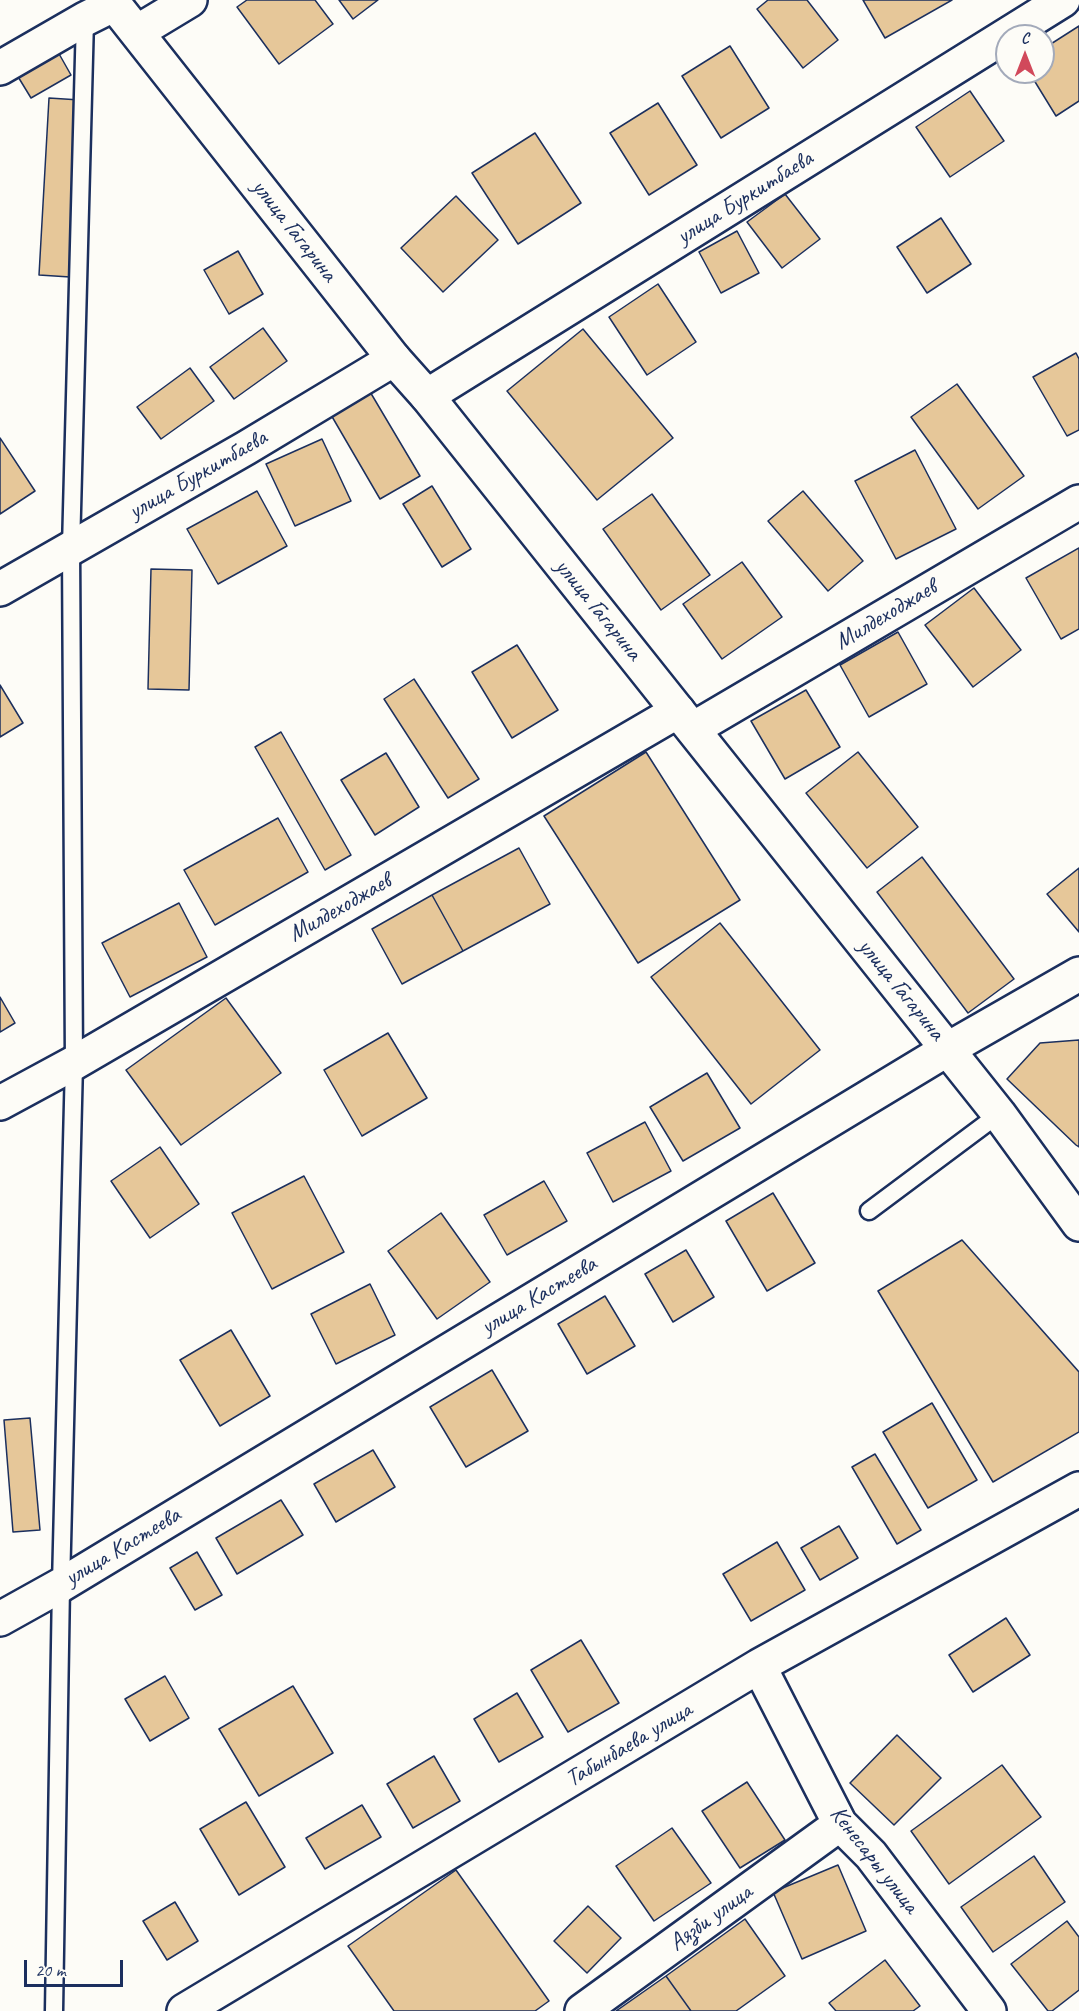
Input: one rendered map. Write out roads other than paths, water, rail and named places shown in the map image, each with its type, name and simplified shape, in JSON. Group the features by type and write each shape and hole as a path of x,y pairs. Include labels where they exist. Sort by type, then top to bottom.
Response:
{"street":[{"path":"137,32 190,0"},
{"name":"улица Буркитбаева","path":"427,396 1063,0"},
{"path":"0,68 113,2"},
{"name":"улица Гагарина","path":"113,2 394,359 427,396 948,1049 999,1114 1079,1224"},
{"name":"улица Буркитбаева","path":"0,589 246,448 394,359"},
{"name":"Милдеходжаев","path":"0,1103 1079,502"},
{"name":"улица Кастеева","path":"0,1619 61,1585 948,1049 1079,974"},
{"name":"Табынбаева улица","path":"184,2011 759,1666 1079,1489"},
{"name":"Кенесары улица","path":"759,1666 840,1824 871,1855 989,2011"},
{"name":"Аязби улица","path":"582,2011 840,1824"}],"lane":[{"path":"54,2011 61,1585 74,1063 71,548 85,19"},
{"path":"869,1211 999,1114"}]}
